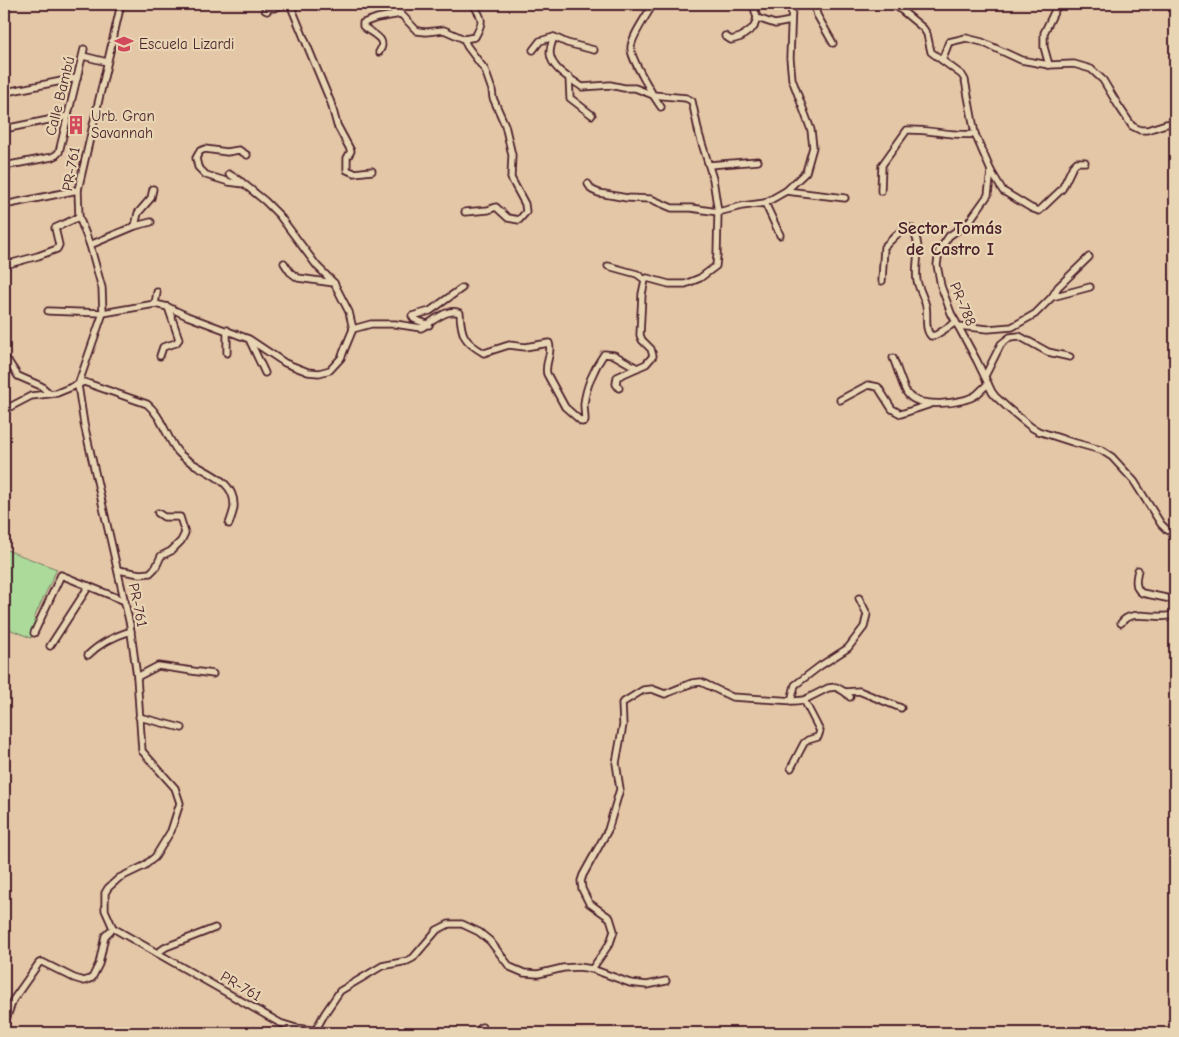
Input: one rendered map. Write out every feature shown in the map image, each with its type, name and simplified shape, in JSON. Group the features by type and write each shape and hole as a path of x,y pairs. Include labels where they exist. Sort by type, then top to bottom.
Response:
{"street":[{"name":"PR-761","path":"121,4 78,190 79,217 90,245 102,288 103,313 78,385 84,424 131,631 137,678 142,751 175,788 180,803 171,830 155,857 144,866 119,878 108,888 105,893 105,910 113,928 280,1023 315,1032 338,1033"},
{"path":"267,11 265,10 266,8 274,8 284,4"},
{"path":"290,4 331,103 337,125 351,151 347,158 347,170 354,173 372,172"},
{"path":"378,4 401,14 417,31 444,30 464,39 475,37 481,26 481,16 473,4 468,4"},
{"path":"653,4 635,34 631,49 637,65 661,107"},
{"path":"725,36 731,40 741,37 754,27 757,18 753,4"},
{"path":"588,184 592,190 599,193 627,198 650,199 672,208 691,208 718,212 764,203 786,191 806,172 813,147 811,130 792,79 790,58 792,4"},
{"path":"814,4 817,15 833,43"},
{"path":"894,4 923,28 927,34 931,52 962,75 965,80 975,134 991,171 1003,191 1030,208 1039,211 1062,190 1076,162 1085,162"},
{"path":"1049,65 1044,47 1044,33 1058,4"},
{"path":"379,52 383,46 382,42 376,35 365,29 363,23 377,18 401,14"},
{"path":"757,18 775,24 791,22"},
{"path":"533,50 540,41 554,37 567,43 594,50"},
{"path":"554,37 550,50 551,59 555,66 582,87 610,85 635,88 653,94 686,98 692,101 699,134 713,179 718,212 716,266 700,278 685,284 669,284 647,278 645,280 637,274 608,266"},
{"path":"942,60 949,42 966,38 982,42 1021,60 1049,65 1074,64 1091,69 1103,80 1132,126 1140,130 1148,130 1175,123"},
{"path":"464,39 485,70 493,98 505,125 512,154 511,178 525,204 526,212 519,220 508,218 496,207 488,210 464,212"},
{"name":"Calle Bambú","path":"4,166 56,155 59,152 84,49"},
{"path":"83,56 107,62"},
{"path":"568,77 570,98 592,115"},
{"path":"10,91 77,78"},
{"path":"4,129 68,116"},
{"path":"881,191 882,165 908,130 921,129 963,136 975,134"},
{"path":"244,184 229,182 206,175 198,167 196,158 200,151 205,149 227,152 239,150 247,155"},
{"path":"709,165 758,161"},
{"name":"PR-788","path":"991,171 988,196 968,223 950,236 939,251 937,265 941,286 957,324 992,392 1002,402 1038,431 1101,450 1112,457 1134,481 1161,524 1175,534"},
{"path":"48,311 103,313 156,304 249,339 285,363 308,372 319,373 330,370 341,358 353,329 349,312 334,283 317,266 279,215 265,201 229,174"},
{"path":"135,226 138,213 152,198 152,189"},
{"path":"4,206 78,190"},
{"path":"786,191 845,198"},
{"path":"764,203 780,235"},
{"path":"5,265 38,256 57,248 59,245 54,228 79,217"},
{"path":"90,245 135,226 151,222"},
{"path":"882,281 884,247 900,232 911,228 918,242 917,281 926,306 928,332 931,336 957,324 988,329 1012,327 1035,314 1052,297 1058,287 1089,257"},
{"path":"284,263 290,272 298,278 334,283"},
{"path":"619,388 616,384 617,377 646,364 654,356 640,335 642,294 645,280"},
{"path":"429,324 414,320 412,316 430,311 462,288"},
{"path":"1052,297 1090,288"},
{"path":"156,304 157,292"},
{"path":"160,356 163,347 176,343 179,340 168,307"},
{"path":"353,329 371,324 395,324 421,328 447,312 456,311 460,313 461,327 465,338 472,347 484,353 509,345 525,347 549,343 551,349 546,368 547,374 565,407 582,422 585,421 584,404 590,382 597,363 604,354 614,355 637,368"},
{"path":"227,330 227,353"},
{"path":"985,376 1001,344 1010,337 1019,336 1048,352 1070,357"},
{"path":"249,339 265,373"},
{"path":"893,358 908,394 915,401 932,404"},
{"path":"4,360 8,361 18,376 41,386 49,394"},
{"path":"4,410 31,396 57,393 84,382 147,404 152,407 179,453 216,476 233,494 235,506 229,524"},
{"path":"840,400 868,385 878,386 892,409 901,414 932,404 964,400 976,395 988,384"},
{"path":"118,570 140,574 150,573 161,556 171,552 181,540 185,533 180,517 164,517 158,513"},
{"path":"1138,570 1136,583 1139,592 1171,599 1175,598"},
{"path":"34,633 62,575 124,601"},
{"path":"50,646 89,586"},
{"path":"791,701 795,685 848,648 864,627 867,614 859,598"},
{"path":"1121,623 1123,619 1138,614 1157,617 1175,614"},
{"path":"88,655 109,639 131,631"},
{"path":"137,678 158,666 213,674"},
{"path":"592,969 610,943 614,930 610,918 589,903 582,889 581,881 608,830 620,789 616,763 623,725 622,703 643,690 652,689 665,694 692,683 701,682 732,697 791,701 804,700 828,688 836,687 850,697"},
{"path":"844,692 859,691 901,708"},
{"path":"791,768 804,743 818,737 820,731 804,700"},
{"path":"139,717 182,728"},
{"path":"315,1032 340,991 382,966 413,958 437,930 449,924 462,924 479,932 490,941 510,967 524,973 538,974 563,968 579,967 592,969 630,983 646,984 666,981"},
{"path":"4,1025 7,1006 39,963 42,962 84,981 92,978 99,964 105,936 113,928"},
{"path":"157,953 166,947 215,928"},
{"path":"476,1033 482,1027"}],"green space":[{"path":"4,549 57,569 34,618 38,621 31,638 4,627"}],"place":[{"name":"Escuela Lizardi","path":"124,44"},
{"name":"Urb. Gran Savannah","path":"76,125"}],"district":[{"name":"Sector Tomás de Castro I","path":"950,238"}]}
